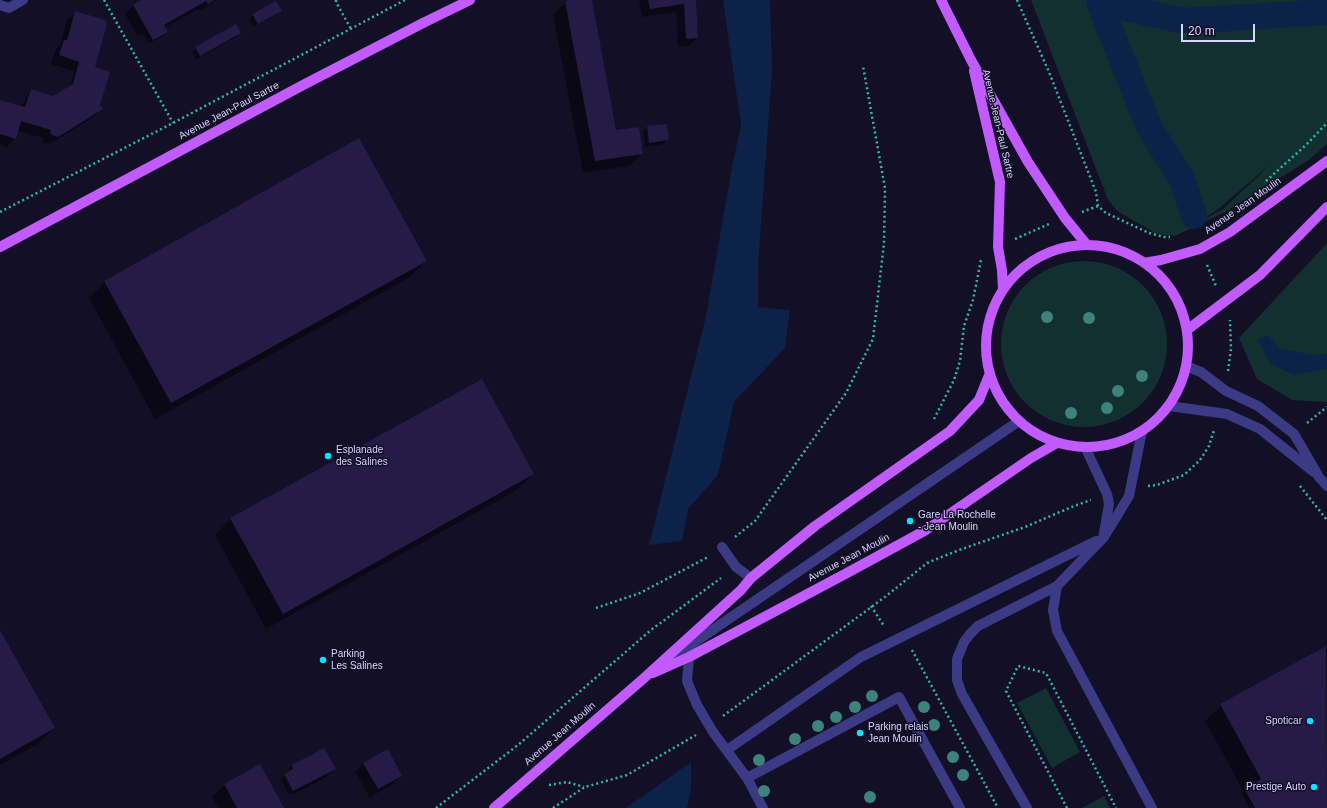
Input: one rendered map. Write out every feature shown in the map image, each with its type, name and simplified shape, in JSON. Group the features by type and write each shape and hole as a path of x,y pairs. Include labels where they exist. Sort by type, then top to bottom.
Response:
{"main road":[{"name":"Avenue Jean-Paul Sartre","path":"0,247 304,84 470,0"},
{"name":"Avenue Jean-Paul Sartre","path":"941,0 971,60 1028,162 1065,218 1087,245"},
{"name":"Avenue Jean-Paul Sartre","path":"971,60 1000,182 998,247 1002,270 1003,290"},
{"name":"Avenue Jean Moulin","path":"1144,263 1161,260 1200,249 1230,232 1327,161"},
{"path":"1187,330 1260,275 1327,207"},
{"path":"1087,245 1107,247 1126,253 1144,263 1159,276 1172,292 1182,310 1187,330 1188,348 1186,366 1180,388 1169,406 1157,420 1142,432 1115,444 1084,447 1057,443 1037,434 1019,421 1001,399 990,373 986,352 987,330 993,309 1003,290 1026,266 1055,250 1087,245"},
{"name":"Avenue Jean Moulin","path":"494,808 643,679 741,590 751,578 815,526 950,431 979,400 990,373"},
{"name":"Avenue Jean Moulin","path":"643,679 689,657 926,530 1031,458 1057,443"}],"street":[{"path":"0,5 10,8 23,0"},
{"path":"1186,366 1201,372 1226,391 1258,406 1294,434 1319,477"},
{"path":"1169,406 1227,414 1260,429 1319,477 1327,486"},
{"path":"643,679 758,598 1019,421"},
{"path":"1027,808 962,694 958,680 957,659 964,642 978,626 1057,586 1104,537 1129,496 1142,432"},
{"path":"1084,447 1107,494 1109,504 1104,537"},
{"path":"727,750 861,658 1104,537"},
{"path":"722,547 736,566 751,578"},
{"path":"1057,586 1053,610 1057,631 1152,808"},
{"path":"689,657 687,681 697,705 709,726 747,778 763,808"},
{"path":"747,778 900,697 960,808"}],"path":[{"path":"104,0 173,123"},
{"path":"336,0 351,29"},
{"path":"0,212 173,123 405,0"},
{"path":"1018,0 1049,72 1096,192 1098,206 1106,213 1149,233 1164,237 1176,238"},
{"path":"596,608 640,593 712,555 754,521 846,393 873,339 884,243 885,188 863,66"},
{"path":"1261,186 1306,145 1327,122"},
{"path":"932,423 954,380 960,361 964,326 973,300 982,258 998,247 1033,230 1065,218"},
{"path":"1200,249 1231,323 1231,349 1226,391"},
{"path":"1294,434 1327,407"},
{"path":"1130,489 1157,485 1184,475 1200,460 1209,446 1219,412"},
{"path":"553,808 585,787 627,775 669,752 709,726 871,606 926,563 966,547 1025,527 1107,494"},
{"path":"436,808 518,745 651,630 736,566"},
{"path":"871,606 894,641"},
{"path":"904,636 998,808"},
{"path":"1068,808 1006,691 1018,666 1046,673 1116,808"},
{"path":"544,789 550,785 567,782 585,787"}],"green space":[{"path":"1031,0 1327,0 1327,144 1309,160 1225,212 1175,236 1157,234 1117,211 1108,200","holes":["1272,163 1223,209 1189,228 1217,210"]},
{"path":"1327,243 1327,402 1292,400 1257,379 1239,338"},
{"path":"1076,261 1092,261 1116,267 1143,285 1161,312 1167,336 1167,352 1161,376 1143,403 1116,421 1092,427 1076,427 1052,421 1031,408 1020,397 1007,376 1001,352 1001,336 1007,312 1020,291 1031,280 1052,267"},
{"path":"1046,688 1080,752 1052,768 1017,703"},
{"path":"1104,796 1110,808 1082,808"}],"water":[{"path":"723,0 770,0 772,71 758,266 758,307 790,310 785,348 734,402 718,475 688,509 682,541 649,545 706,316 732,167 741,125"},
{"path":"1268,335 1280,349 1312,355 1327,354 1327,369 1294,375 1270,364 1258,339"},
{"path":"691,762 691,789 687,808 626,808"}],"building":[{"path":"141,0 214,0 208,4 206,1 164,25 168,32 153,40 133,5"},
{"path":"592,0 616,130 639,127 643,154 595,161 565,1"},
{"path":"648,0 696,0 698,38 686,39 684,4 650,9"},
{"path":"276,1 282,11 258,24 252,14"},
{"path":"75,11 105,20 107,24 95,67 110,72 100,105 103,109 58,137 50,134 51,130 21,121 16,139 0,134 0,100 25,107 31,89 53,96 73,84 79,62 59,55 64,40 67,40"},
{"path":"236,24 241,33 200,56 195,47"},
{"path":"667,124 669,140 649,143 647,126"},
{"path":"359,138 427,261 171,403 104,281"},
{"path":"482,379 534,474 283,614 230,518"},
{"path":"0,630 55,728 0,759"},
{"path":"1326,646 1327,808 1255,808 1244,788 1261,779 1220,704"},
{"path":"324,748 336,769 293,791 284,774 293,769 292,765"},
{"path":"388,749 402,776 378,789 363,763"},
{"path":"260,764 284,808 237,808 224,784"}],"waterway":[{"path":"1194,216 1182,179 1149,127 1099,2 1184,21 1327,12"}],"place":[{"name":"Esplanade des Salines","path":"328,456"},
{"name":"Gare La Rochelle - Jean Moulin","path":"910,521"},
{"name":"Parking Les Salines","path":"323,660"},
{"name":"Spoticar","path":"1310,721"},
{"name":"Parking relais Jean Moulin","path":"860,733"},
{"name":"Prestige Auto","path":"1314,787"}]}
